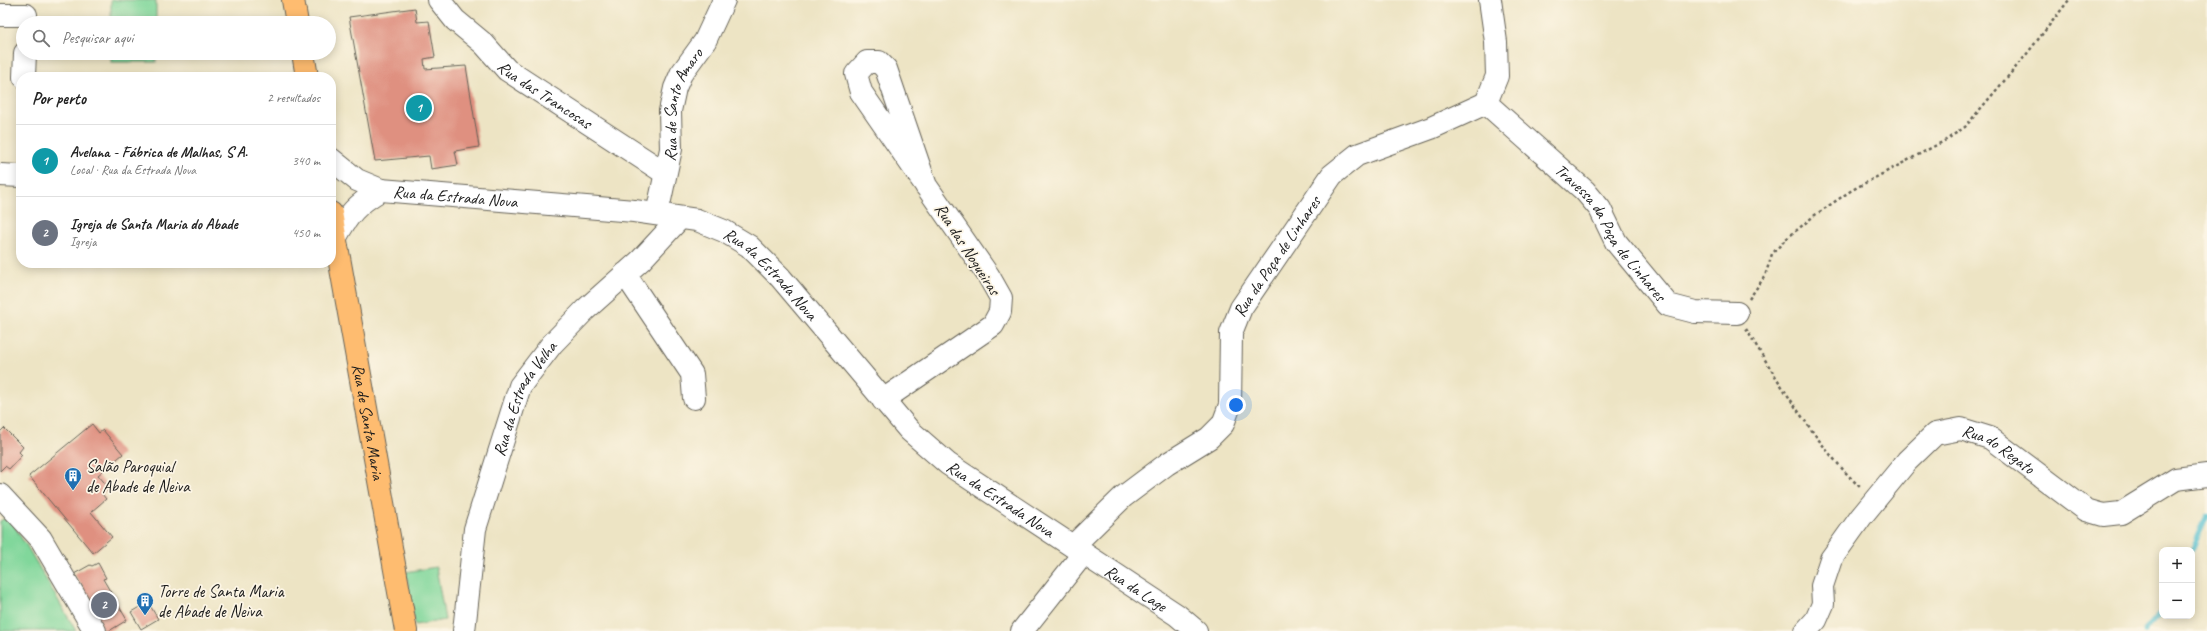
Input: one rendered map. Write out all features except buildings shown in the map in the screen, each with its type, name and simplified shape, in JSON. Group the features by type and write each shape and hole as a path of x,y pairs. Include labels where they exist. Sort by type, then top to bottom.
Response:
{"main road":[{"path":"293,0 296,16"},
{"path":"303,60 306,72"},
{"name":"Rua de Santa Maria","path":"336,251 406,631"}],"street":[{"name":"Rua das Trancosas","path":"439,0 455,20 484,44 507,70 664,173"},
{"name":"Rua de Santo Amaro","path":"657,214 664,173 671,149 670,111 675,88 681,74 704,41 724,0"},
{"path":"1486,103 1497,76 1496,42 1490,0"},
{"path":"0,14 26,12"},
{"path":"24,72 25,60"},
{"name":"Rua das Nogueiras","path":"883,400 993,325 1000,312 1001,298 988,275 926,186 861,92 856,74 867,62 879,62 886,69 926,186"},
{"name":"Travessa da Poça de Linhares","path":"1486,103 1579,186 1600,208 1616,242 1668,305 1695,312 1737,313"},
{"name":"Rua da Poça de Linhares","path":"1022,631 1078,550 1123,498 1167,464 1209,438 1223,424 1230,405 1231,333 1241,308 1332,175 1357,155 1431,128 1486,103"},
{"name":"Rua da Estrada Nova","path":"336,162 357,180 381,190 657,214 697,220 717,228 749,246 780,277 909,430 948,464 1078,550"},
{"path":"0,175 16,176"},
{"path":"336,231 361,202 381,190"},
{"name":"Rua da Estrada Velha","path":"464,631 475,529 520,386 552,344 625,274 680,218"},
{"path":"625,274 692,374 694,398"},
{"name":"Rua do Regato","path":"1806,631 1816,620 1823,604 1822,586 1831,559 1875,500 1907,461 1935,434 1961,429 1990,438 2086,510 2103,515 2121,513 2176,479 2207,475"},
{"path":"0,495 41,539 95,631"},
{"name":"Rua da Lage","path":"1078,550 1177,614 1196,631"}],"path":[{"path":"1875,500 1851,478 1814,432 1770,368 1737,313 1752,296 1765,276 1772,254 1815,215 1852,190 1946,140 1965,127 2022,60 2069,0"}],"green space":[{"path":"111,0 156,0 156,16 111,16"},
{"path":"111,60 156,60 156,62 111,62"},
{"path":"9,516 76,631 0,631 0,521"},
{"path":"436,567 445,620 415,625 406,572"}],"waterway":[{"path":"2193,547 2207,516"},
{"path":"2144,631 2159,615"}],"place":[{"name":"Avelana - Fábrica de Malhas, S A.","path":"419,108"},
{"name":"Salão Paroquial de Abade de Neiva","path":"73,491"},
{"name":"Igreja de Santa Maria do Abade","path":"104,605"},
{"name":"Torre de Santa Maria de Abade de Neiva","path":"145,616"}]}
